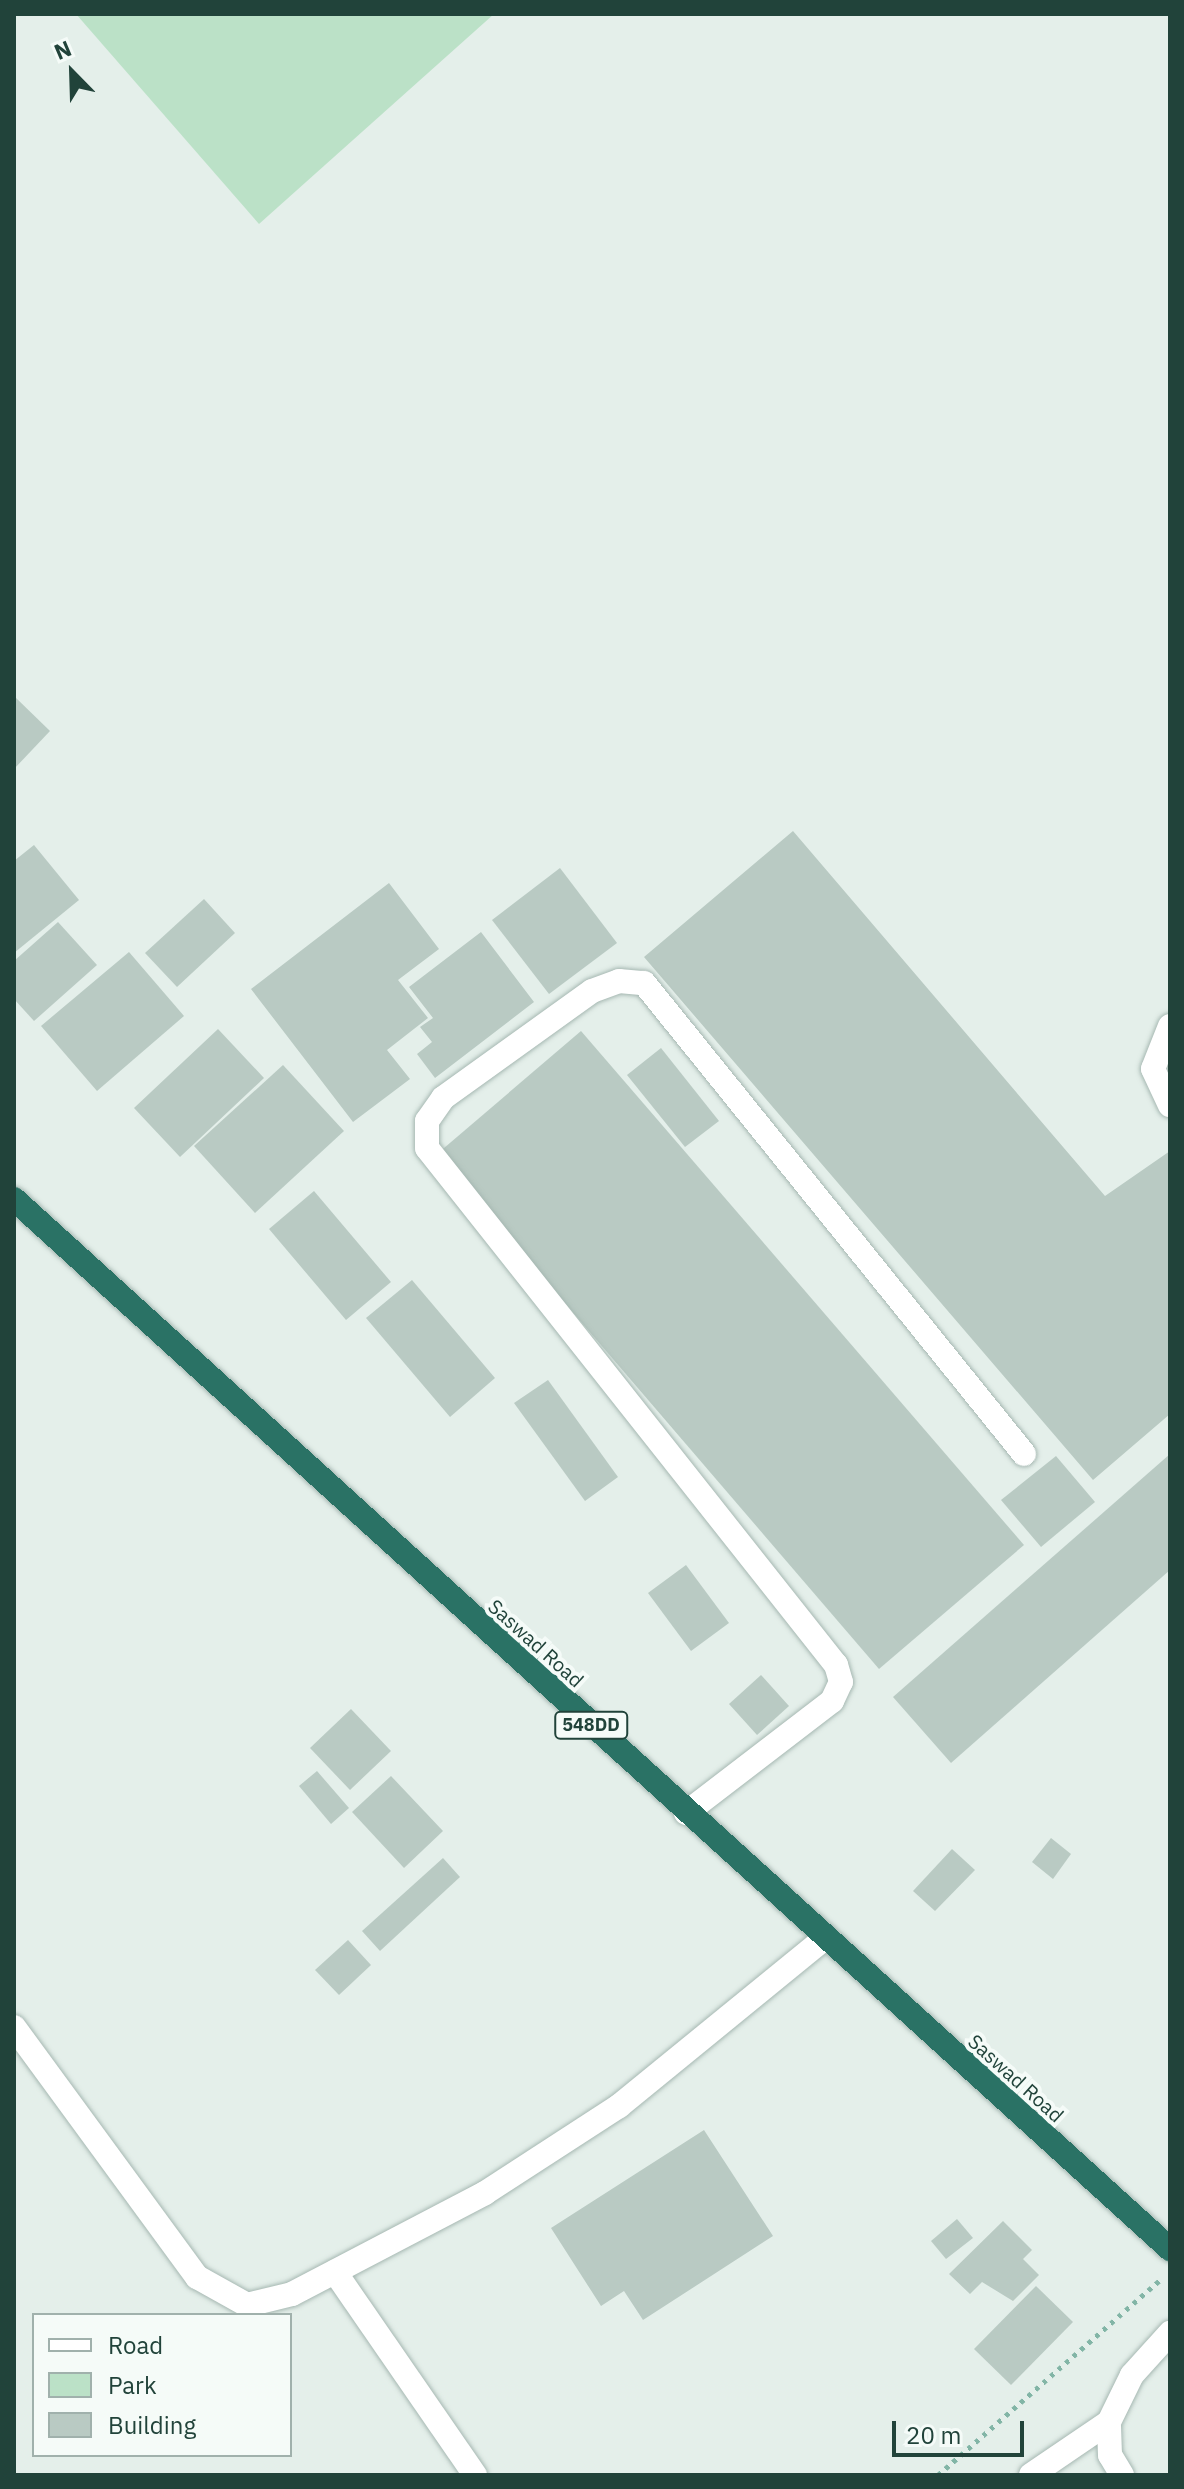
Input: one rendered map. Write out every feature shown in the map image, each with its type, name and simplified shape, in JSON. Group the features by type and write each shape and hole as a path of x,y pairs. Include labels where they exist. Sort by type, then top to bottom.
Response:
{"highway":[{"name":"Saswad Road","path":"14,1199 686,1813 1170,2249"}],"street":[{"path":"686,1813 832,1701 841,1682 836,1665 427,1148 427,1121 443,1098 592,991 619,981 644,983 1024,1454"},
{"path":"1170,1026 1153,1069 1170,1105"},
{"path":"14,2027 197,2277 247,2305 292,2294 485,2193 619,2106 825,1938"},
{"path":"335,2272 475,2475"},
{"path":"1122,2475 1110,2455 1109,2422 1132,2375 1170,2333"},
{"path":"1031,2475 1109,2422"}],"path":[{"path":"938,2475 1170,2271"}],"green space":[{"path":"76,14 494,14 259,224"}],"building":[{"path":"14,696 50,731 14,769"},
{"path":"793,831 1105,1196 1170,1151 1170,1414 1093,1480 644,957"},
{"path":"34,845 79,900 14,953 14,861"},
{"path":"560,868 617,943 549,994 492,920"},
{"path":"389,883 439,949 398,980 428,1018 387,1050 410,1079 353,1122 251,989"},
{"path":"204,899 235,933 177,987 145,953"},
{"path":"58,922 97,965 34,1021 14,999 14,961"},
{"path":"481,932 534,1002 435,1078 417,1054 432,1042 420,1027 433,1018 409,987"},
{"path":"129,952 184,1016 97,1091 41,1026"},
{"path":"218,1029 264,1078 180,1157 134,1108"},
{"path":"581,1031 1024,1545 879,1669 437,1154"},
{"path":"661,1048 719,1121 685,1147 627,1075"},
{"path":"283,1065 344,1131 255,1213 194,1146"},
{"path":"314,1191 391,1282 346,1320 269,1229"},
{"path":"412,1280 495,1378 450,1417 366,1318"},
{"path":"548,1380 618,1477 585,1501 514,1403"},
{"path":"1170,1454 1170,1570 951,1763 893,1697"},
{"path":"1056,1456 1095,1502 1041,1547 1001,1500"},
{"path":"686,1565 729,1623 691,1651 648,1593"},
{"path":"761,1675 789,1706 757,1735 729,1704"},
{"path":"351,1709 391,1751 350,1790 310,1748"},
{"path":"317,1771 349,1808 331,1824 299,1786"},
{"path":"391,1776 443,1831 404,1868 352,1812"},
{"path":"1051,1838 1071,1854 1053,1879 1032,1862"},
{"path":"952,1849 975,1870 935,1911 913,1891"},
{"path":"443,1858 460,1877 380,1951 362,1931"},
{"path":"348,1940 371,1965 339,1995 315,1970"},
{"path":"704,2130 773,2236 643,2320 624,2291 601,2306 551,2228"},
{"path":"957,2219 973,2238 946,2259 931,2241"},
{"path":"1003,2221 1032,2250 1023,2259 1039,2275 1013,2301 982,2282 970,2294 949,2274"},
{"path":"1036,2286 1073,2322 1011,2385 974,2349"}]}
